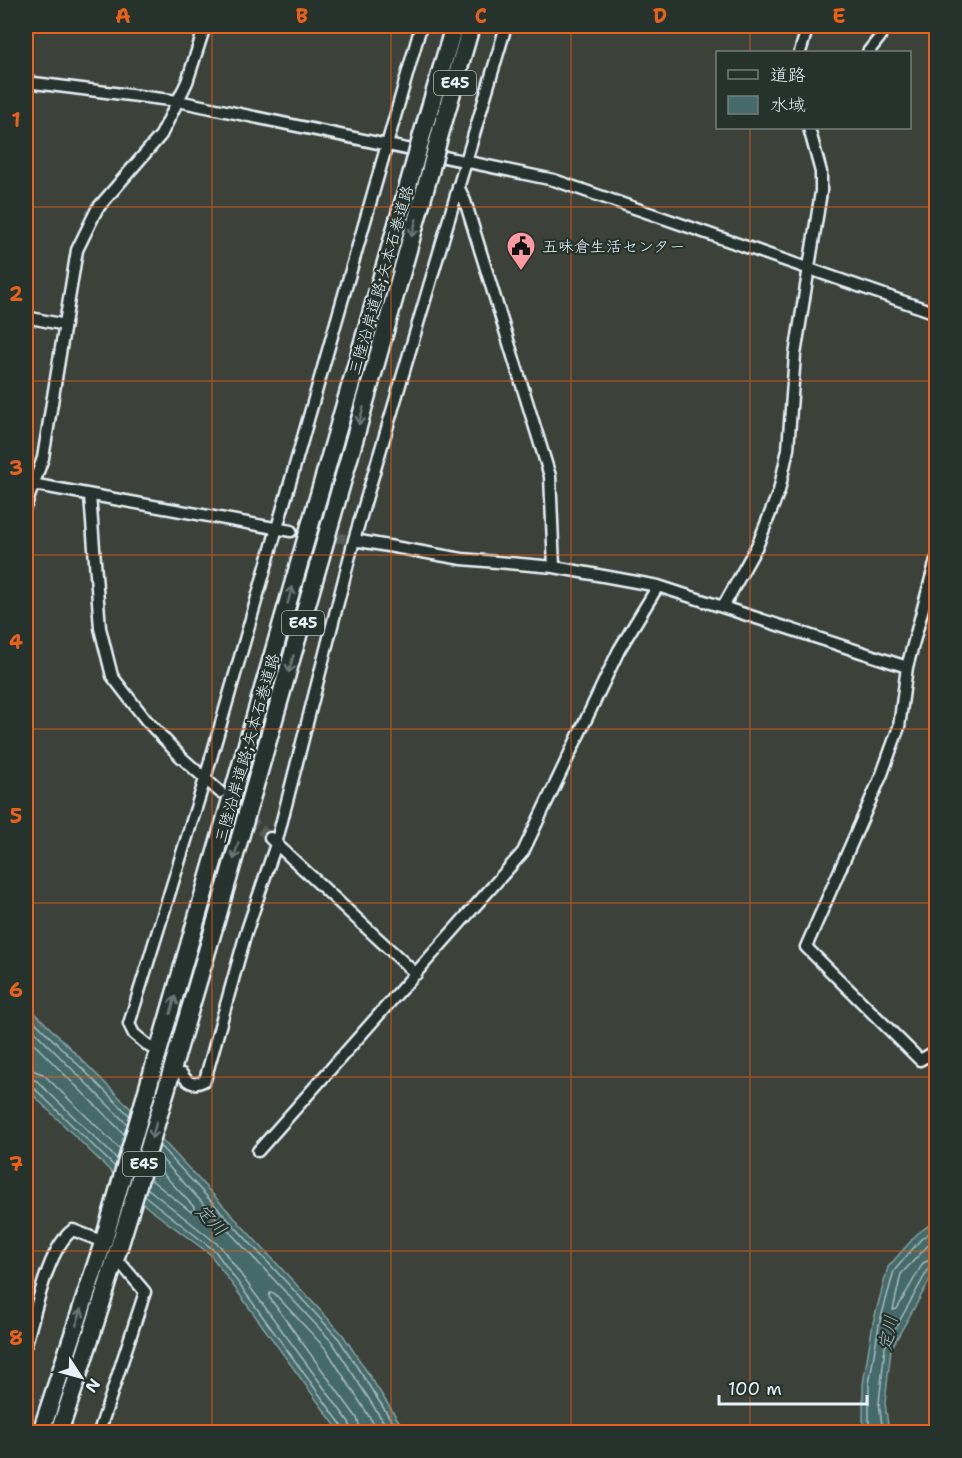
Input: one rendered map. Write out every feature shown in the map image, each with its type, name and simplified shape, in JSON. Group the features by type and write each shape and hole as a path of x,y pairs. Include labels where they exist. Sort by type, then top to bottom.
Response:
{"highway":[{"name":"三陸沿岸道路;矢本石巻道路","path":"41,1432 100,1240 454,26"},
{"name":"三陸沿岸道路;矢本石巻道路","path":"59,1432 120,1260 176,1074 471,26"}],"street":[{"path":"26,505 31,483 43,458 73,268 90,221 108,195 154,146 178,101 205,26"},
{"path":"153,1054 134,1034 129,1024 205,779 421,26"},
{"path":"176,1074 193,1084 205,1080 273,841 354,540 506,26"},
{"path":"800,51 808,26"},
{"path":"869,51 880,37"},
{"path":"26,82 178,101 554,180 936,313"},
{"path":"723,607 758,544 779,491 788,449 795,355 807,269 822,192 821,172 810,129"},
{"path":"458,186 465,201 550,476 554,567"},
{"path":"26,317 65,325"},
{"path":"31,483 291,531"},
{"path":"90,495 100,628 112,676 146,720 220,792"},
{"path":"354,540 462,559 554,567 658,586 907,667"},
{"path":"936,560 907,667 896,736 806,947 920,1060 936,1051"},
{"path":"258,1151 523,852 619,650 658,586"},
{"path":"273,841 416,974"},
{"path":"26,1344 53,1257 64,1236 74,1230 100,1240"},
{"path":"99,1432 144,1292 120,1260"}],"water":[{"name":"定川","path":"26,1004 167,1145 343,1335 406,1432 340,1432 210,1254 148,1208 26,1088"},
{"name":"定川","path":"936,1220 936,1269 891,1349 885,1403 889,1432 863,1432 863,1384 873,1323 888,1267 917,1234"}],"tunnel":[{"path":"291,531 354,540"},
{"path":"227,799 270,838"}],"place":[{"name":"五味倉生活センター","path":"521,272"}]}
